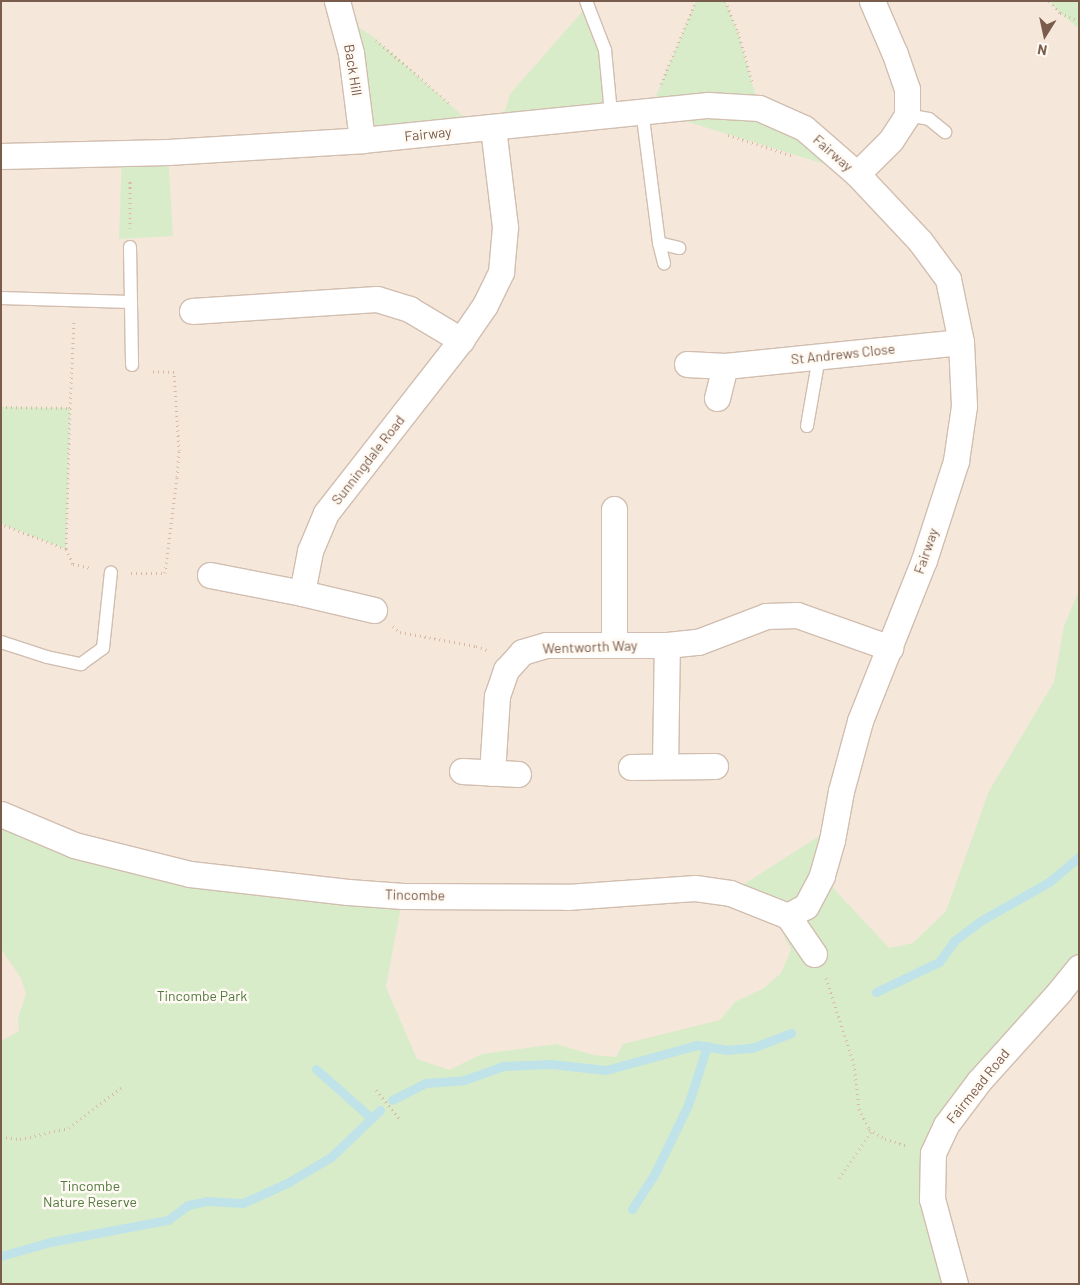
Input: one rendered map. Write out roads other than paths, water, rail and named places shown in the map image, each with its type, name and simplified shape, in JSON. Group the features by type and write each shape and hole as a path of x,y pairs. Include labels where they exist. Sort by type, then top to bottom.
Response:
{"street":[{"path":"857,174 891,140 907,114 907,89 894,52 872,1"},
{"name":"Back Hill","path":"340,9 352,52 362,140"},
{"name":"Fairway","path":"1,156 131,153 362,140 708,105 759,108 804,128 857,174 920,241 948,279 961,342 964,406 956,461 924,560 860,721 841,791 832,840 822,876 806,906 788,916"},
{"name":"Sunningdale Road","path":"302,593 310,550 326,513 461,340 484,305 501,272 505,227 485,128"},
{"path":"207,303 378,299 409,310 461,340"},
{"name":"St Andrews Close","path":"687,364 726,366 961,342"},
{"path":"718,398 726,366"},
{"path":"614,509 614,645"},
{"path":"210,575 302,593 374,610"},
{"name":"Wentworth Way","path":"492,773 497,696 506,670 522,652 546,645 667,645 698,642 766,616 797,615 890,648"},
{"path":"665,766 667,645"},
{"path":"631,767 715,766"},
{"path":"462,771 518,774"},
{"name":"Tincombe","path":"1,814 74,845 190,874 348,892 403,896 567,897 695,888 730,893 788,916"},
{"path":"788,916 814,954"},
{"name":"Fairmead Road","path":"955,1284 932,1199 932,1153 946,1126 978,1081 1059,992 1079,967"}],"lane":[{"path":"586,1 605,50 611,114"},
{"path":"646,110 659,243 664,263"},
{"path":"907,114 929,119 945,132"},
{"path":"659,243 679,248"},
{"path":"130,248 129,302 132,364"},
{"path":"1,298 129,302"},
{"path":"807,426 819,357"},
{"path":"1,642 47,657 81,664 103,648 111,572"}],"waterway":[{"path":"876,992 939,962 954,941 982,920 1049,882 1079,857"},
{"path":"392,1100 425,1083 464,1080 503,1066 551,1064 606,1070 697,1045 727,1050 752,1048 791,1033"},
{"path":"632,1209 654,1175 688,1105 707,1046"},
{"path":"316,1069 371,1118"},
{"path":"1,1256 50,1242 168,1220 188,1205 207,1201 243,1203 289,1182 331,1157 380,1110"}],"park label":[{"name":"Tincombe Park","path":"202,996"},
{"name":"Tincombe Nature Reserve","path":"90,1194"}]}
